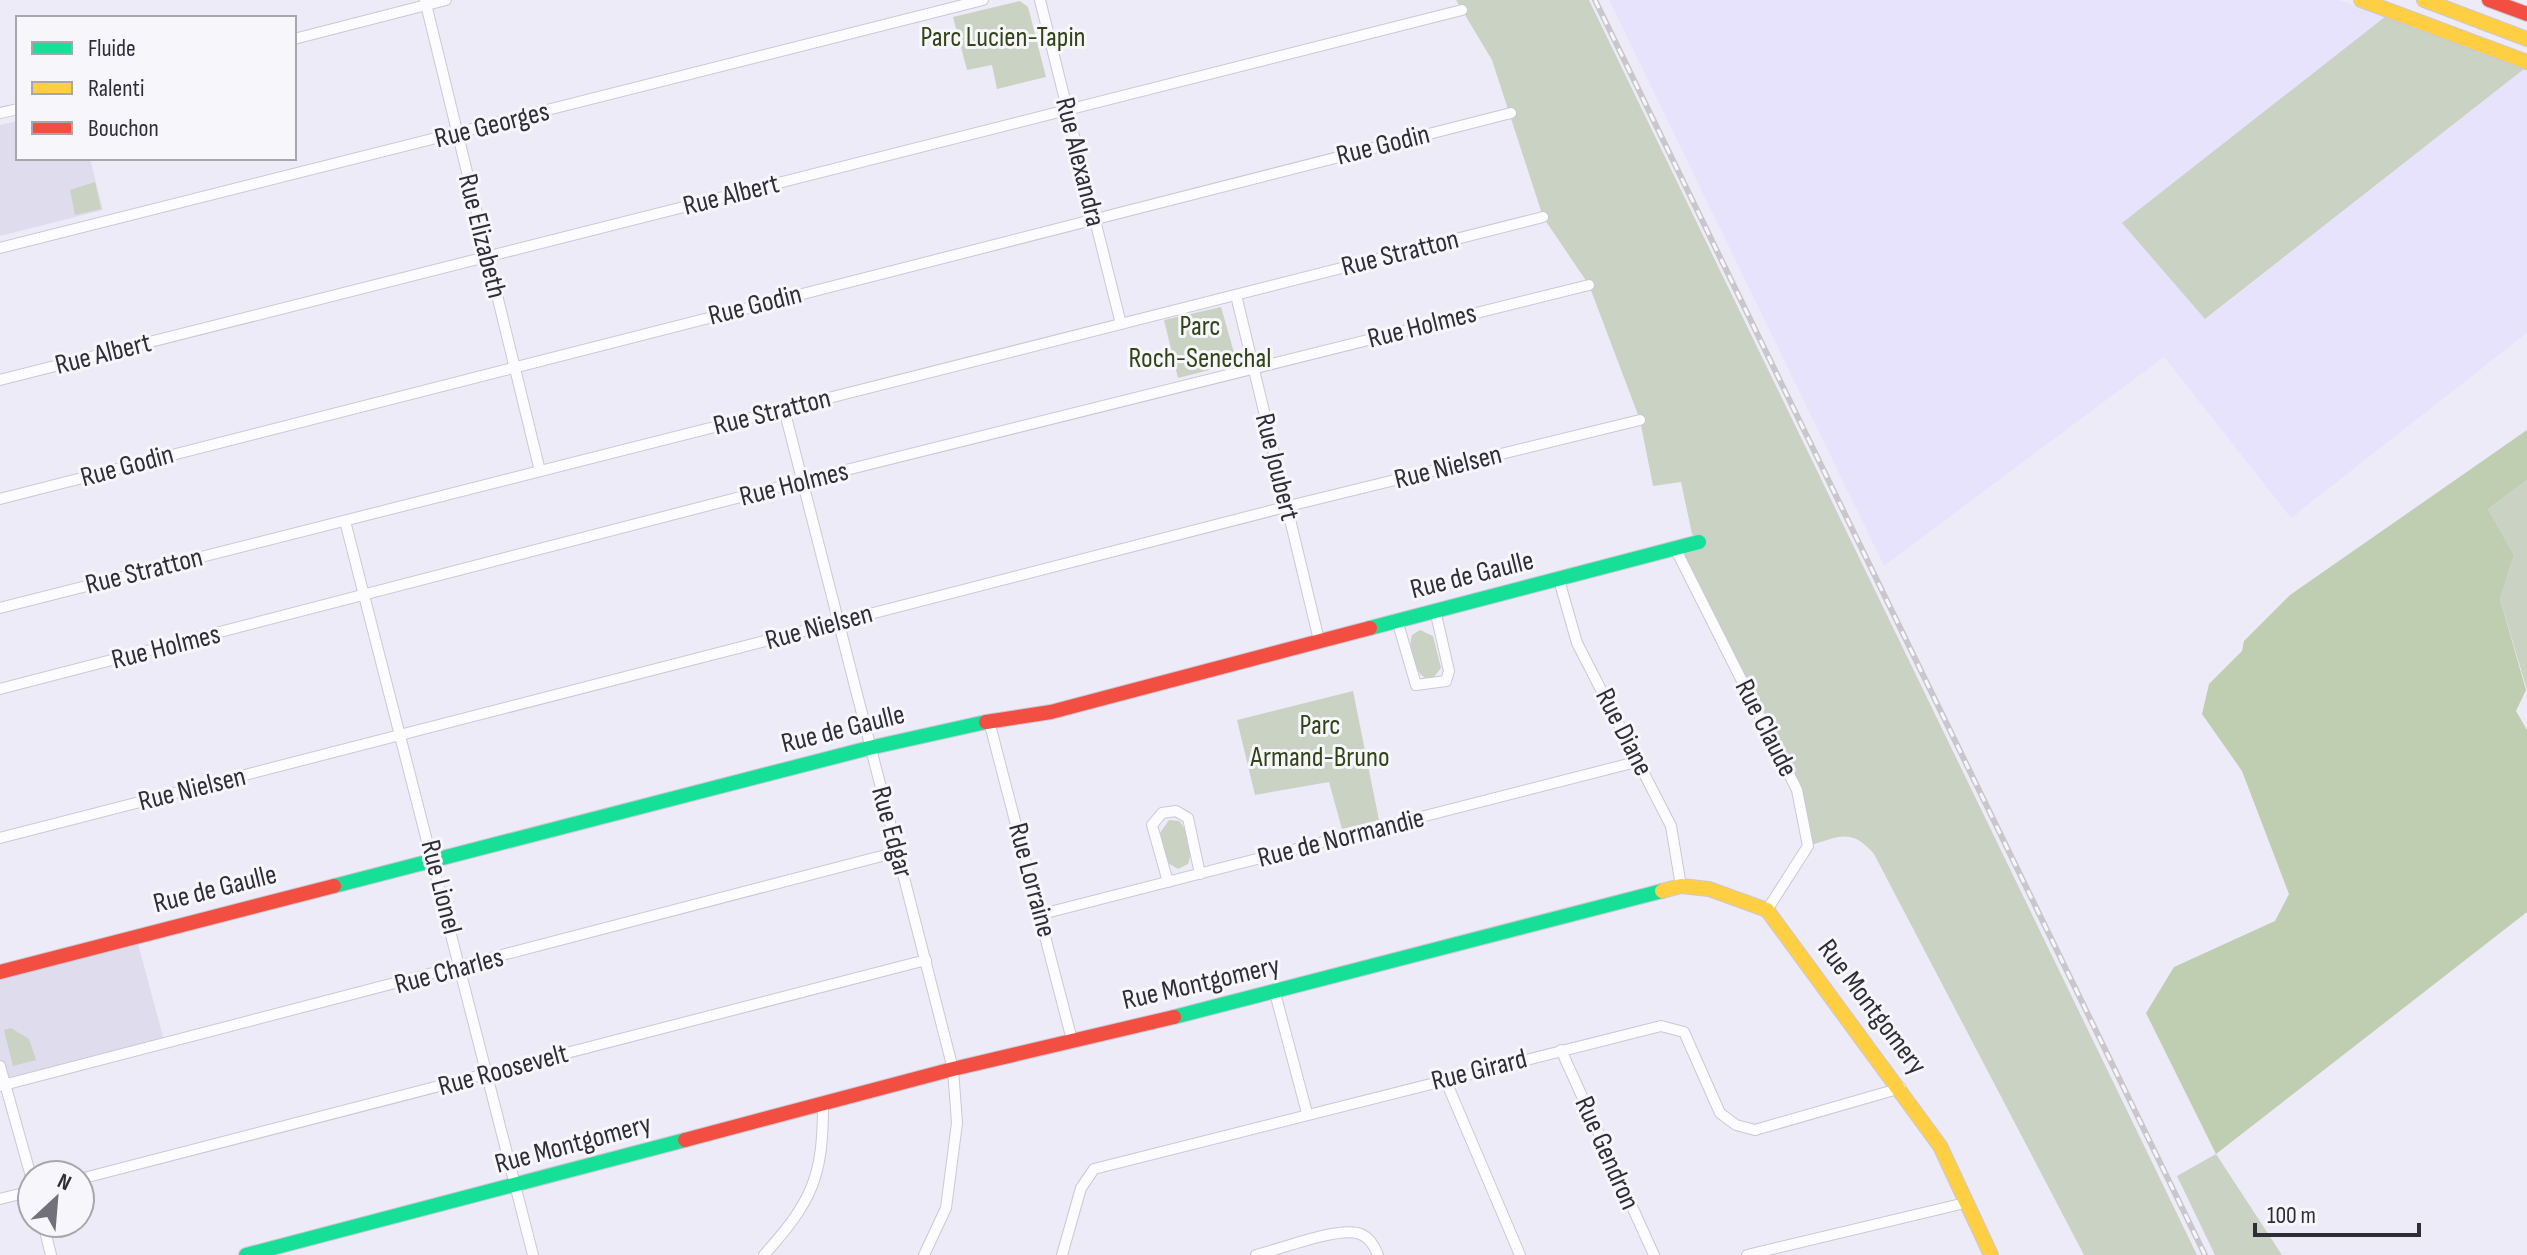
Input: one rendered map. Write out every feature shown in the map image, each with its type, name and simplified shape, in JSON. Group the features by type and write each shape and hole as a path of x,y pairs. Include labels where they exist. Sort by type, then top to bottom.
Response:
{"main road":[{"path":"2361,0 2527,62"},
{"path":"2424,0 2527,39"},
{"path":"2489,0 2527,14"},
{"name":"Rue de Gaulle","path":"0,972 869,748 989,721 1051,712 1699,542"},
{"name":"Rue Montgomery","path":"246,1255 953,1069 1275,993 1681,886 1709,889 1767,910 1901,1088 1940,1146 1991,1255"}],"street":[{"path":"296,38 426,2 446,0"},
{"name":"Rue Georges","path":"0,248 983,0"},
{"name":"Rue Alexandra","path":"1040,0 1121,324"},
{"name":"Rue Elizabeth","path":"426,2 540,471"},
{"name":"Rue Albert","path":"0,380 1462,10"},
{"name":"Rue Godin","path":"0,499 1511,113"},
{"name":"Rue Stratton","path":"0,608 1543,217"},
{"name":"Rue Holmes","path":"0,689 802,481 1589,285"},
{"name":"Rue Joubert","path":"1236,295 1319,640"},
{"name":"Rue Edgar","path":"784,409 953,1069 957,1123 946,1208 924,1255"},
{"name":"Rue Nielsen","path":"0,838 1287,507 1640,420"},
{"name":"Rue Lionel","path":"345,521 533,1255"},
{"name":"Rue Claude","path":"1675,548 1797,790 1808,846 1767,910"},
{"name":"Rue Diane","path":"1559,580 1577,643 1671,826 1681,886"},
{"path":"1397,620 1416,685 1446,681 1449,671 1435,610"},
{"name":"Rue Lorraine","path":"989,721 1042,914 1072,1040"},
{"name":"Rue de Normandie","path":"1042,914 1640,761"},
{"path":"1168,882 1152,825 1162,813 1176,811 1188,818 1200,874"},
{"name":"Rue Charles","path":"2,1085 461,968 897,852"},
{"name":"Rue Roosevelt","path":"96,1175 926,960"},
{"path":"1275,993 1307,1113"},
{"name":"Rue Girard","path":"1062,1255 1081,1188 1094,1169 1661,1026 1684,1032 1720,1113 1736,1125 1755,1130 1901,1088"},
{"name":"Rue Gendron","path":"1561,1050 1654,1255"},
{"path":"0,1066 2,1085 25,1159"},
{"path":"1445,1079 1520,1255"},
{"path":"764,1255 806,1204 823,1147 823,1105"},
{"path":"1747,1255 1965,1203"},
{"path":"1256,1255 1344,1232 1360,1233 1373,1243 1378,1255"}],"shaded area":[{"path":"1609,0 2339,0 2386,16 2123,223 2206,319 2524,69 2527,70 2527,333 2291,518 2164,357 1884,566"},
{"path":"16,121 16,160 90,160 103,210 0,236 0,125"},
{"path":"136,936 165,1044 5,1085 0,1066 0,972"}],"green space":[{"path":"1456,0 1589,0 2197,1255 2084,1255 1874,854 1858,840 1844,836 1808,846 1797,790 1675,548 1699,542 1692,534 1681,482 1653,486 1640,420 1589,285 1543,217 1492,60"},
{"name":"Parc Lucien-Tapin","path":"1020,1 1028,7 1046,77 997,89 992,65 967,70 953,17"},
{"path":"2386,16 2524,69 2205,319 2122,223"},
{"path":"95,182 101,209 75,215 70,190"},
{"name":"Parc Roch-Senechal","path":"1221,307 1237,363 1178,378 1164,320"},
{"path":"2527,430 2527,480 2488,509 2514,555 2500,599 2526,690 2516,711 2527,730 2527,912 2216,1154 2146,1013 2174,967 2275,921 2289,894 2242,771 2202,714 2209,684 2242,651 2244,641 2290,595"},
{"path":"2527,480 2527,690 2500,599 2514,555 2488,509"},
{"path":"1420,630 1433,636 1441,668 1433,678 1425,678 1412,658 1412,635"},
{"name":"Parc Armand-Bruno","path":"1353,691 1379,820 1342,829 1329,782 1255,795 1237,720"},
{"path":"1169,820 1179,821 1189,841 1188,864 1178,869 1168,863 1160,833"},
{"path":"11,1028 29,1039 36,1060 13,1066 4,1030"},
{"path":"2216,1154 2282,1255 2215,1255 2177,1176"}],"railway":[{"path":"1595,0 2205,1255"}],"traffic: fast":[{"path":"1370,628 1699,542"},
{"path":"334,886 869,748 986,722"},
{"path":"1174,1017 1662,891"},
{"path":"246,1255 685,1140"}],"traffic: slow":[{"path":"2361,0 2527,62"},
{"path":"2424,0 2527,39"},
{"path":"1662,891 1681,886 1709,889 1767,910 1940,1146 1991,1255"}],"traffic: jam":[{"path":"2489,0 2527,14"},
{"path":"986,722 1051,712 1370,628"},
{"path":"0,972 334,886"},
{"path":"685,1140 953,1069 1174,1017"}]}
